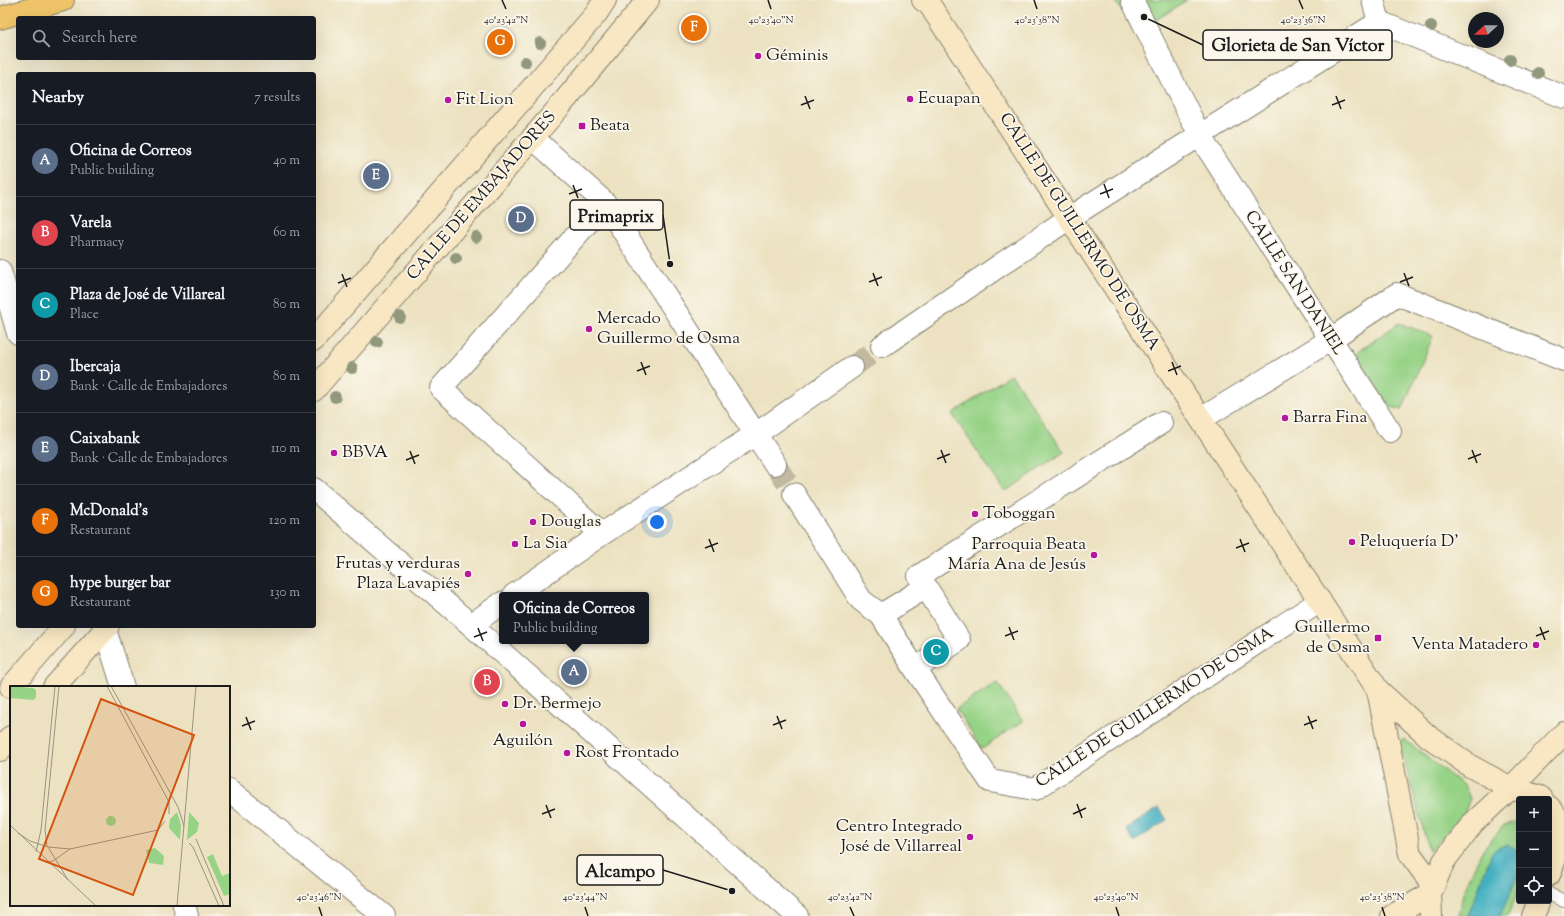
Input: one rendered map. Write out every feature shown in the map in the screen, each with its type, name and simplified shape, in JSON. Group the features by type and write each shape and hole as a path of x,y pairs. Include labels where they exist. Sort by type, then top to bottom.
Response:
{"main road":[{"path":"0,18 63,0"}],"street":[{"name":"CALLE DE EMBAJADORES","path":"316,338 596,14 605,0"},
{"name":"CALLE DE EMBAJADORES","path":"316,388 561,105 648,0"},
{"name":"CALLE SAN DANIEL","path":"1132,0 1196,128 1330,340 1390,431"},
{"path":"1372,0 1379,22"},
{"name":"CALLE DE GUILLERMO DE OSMA","path":"927,1 1378,690 1428,736 1470,766 1511,788 1537,796"},
{"path":"882,346 1069,218 1196,128 1379,22"},
{"path":"1379,22 1564,97"},
{"path":"532,138 605,202 775,464"},
{"path":"602,534 441,388 605,202"},
{"path":"0,271 16,326"},
{"path":"1201,419 1330,340 1397,294 1564,360"},
{"path":"518,592 602,534 756,434 852,366"},
{"path":"915,669 959,640 919,576 1161,423"},
{"path":"316,490 471,624 797,916"},
{"path":"794,494 861,600 881,615 926,587"},
{"name":"CALLE DE GUILLERMO DE OSMA","path":"881,615 990,782 1035,789 1320,601"},
{"path":"471,624 499,605"},
{"path":"12,686 62,628"},
{"path":"55,686 105,628"},
{"path":"106,628 123,686"},
{"path":"0,700 10,688"},
{"name":"CALLE DE GUILLERMO DE OSMA","path":"1378,690 1410,854 1431,890"},
{"path":"1431,916 1431,890 1444,861 1473,823 1511,788 1564,733"},
{"path":"0,750 10,738"},
{"path":"230,791 384,916"},
{"path":"1552,810 1555,814 1563,837 1555,872"},
{"path":"1392,916 1431,890"},
{"path":"1533,916 1538,904"},
{"path":"184,906 187,916"}],"lane":[{"path":"1552,895 1564,901"}],"green space":[{"path":"1115,0 1187,0 1136,33"},
{"path":"1399,323 1433,336 1402,410 1388,406 1356,353"},
{"path":"1011,374 1064,452 1005,492 952,414"},
{"path":"997,682 1023,721 982,749 956,709"},
{"path":"1404,739 1464,786 1470,798 1465,812 1429,851 1399,741"},
{"path":"1516,822 1516,896 1508,916 1458,916 1463,893 1483,850 1504,825"}],"water":[{"path":"1159,808 1167,820 1134,842 1126,829"},
{"path":"1507,845 1516,849 1516,879 1510,894 1500,916 1468,916 1492,852"}],"tunnel":[{"path":"852,367 882,346"},
{"path":"775,464 794,494"}],"place":[{"name":"Glorieta de San Víctor","path":"1144,17"},
{"name":"McDonald's","path":"694,28"},
{"name":"hype burger bar","path":"500,42"},
{"name":"Géminis","path":"758,56"},
{"name":"Ecuapan","path":"910,99"},
{"name":"Fit Lion","path":"448,100"},
{"name":"Beata","path":"582,126"},
{"name":"Caixabank","path":"376,176"},
{"name":"Ibercaja","path":"521,219"},
{"name":"Primaprix","path":"670,264"},
{"name":"Mercado Guillermo de Osma","path":"589,329"},
{"name":"Barra Fina","path":"1285,418"},
{"name":"BBVA","path":"334,453"},
{"name":"Toboggan","path":"975,514"},
{"name":"Douglas","path":"533,522"},
{"name":"Peluquería D'","path":"1352,542"},
{"name":"La Sia","path":"515,544"},
{"name":"Parroquia Beata María Ana de Jesús","path":"1094,555"},
{"name":"Frutas y verduras Plaza Lavapiés","path":"468,574"},
{"name":"Guillermo de Osma","path":"1378,638"},
{"name":"Venta Matadero","path":"1536,645"},
{"name":"Plaza de José de Villareal","path":"936,652"},
{"name":"Oficina de Correos","path":"574,672"},
{"name":"Varela","path":"487,682"},
{"name":"Dr. Bermejo","path":"505,704"},
{"name":"Aguilón","path":"523,724"},
{"name":"Rost Frontado","path":"567,753"},
{"name":"Centro Integrado José de Villarreal","path":"970,837"},
{"name":"Alcampo","path":"732,891"}]}
